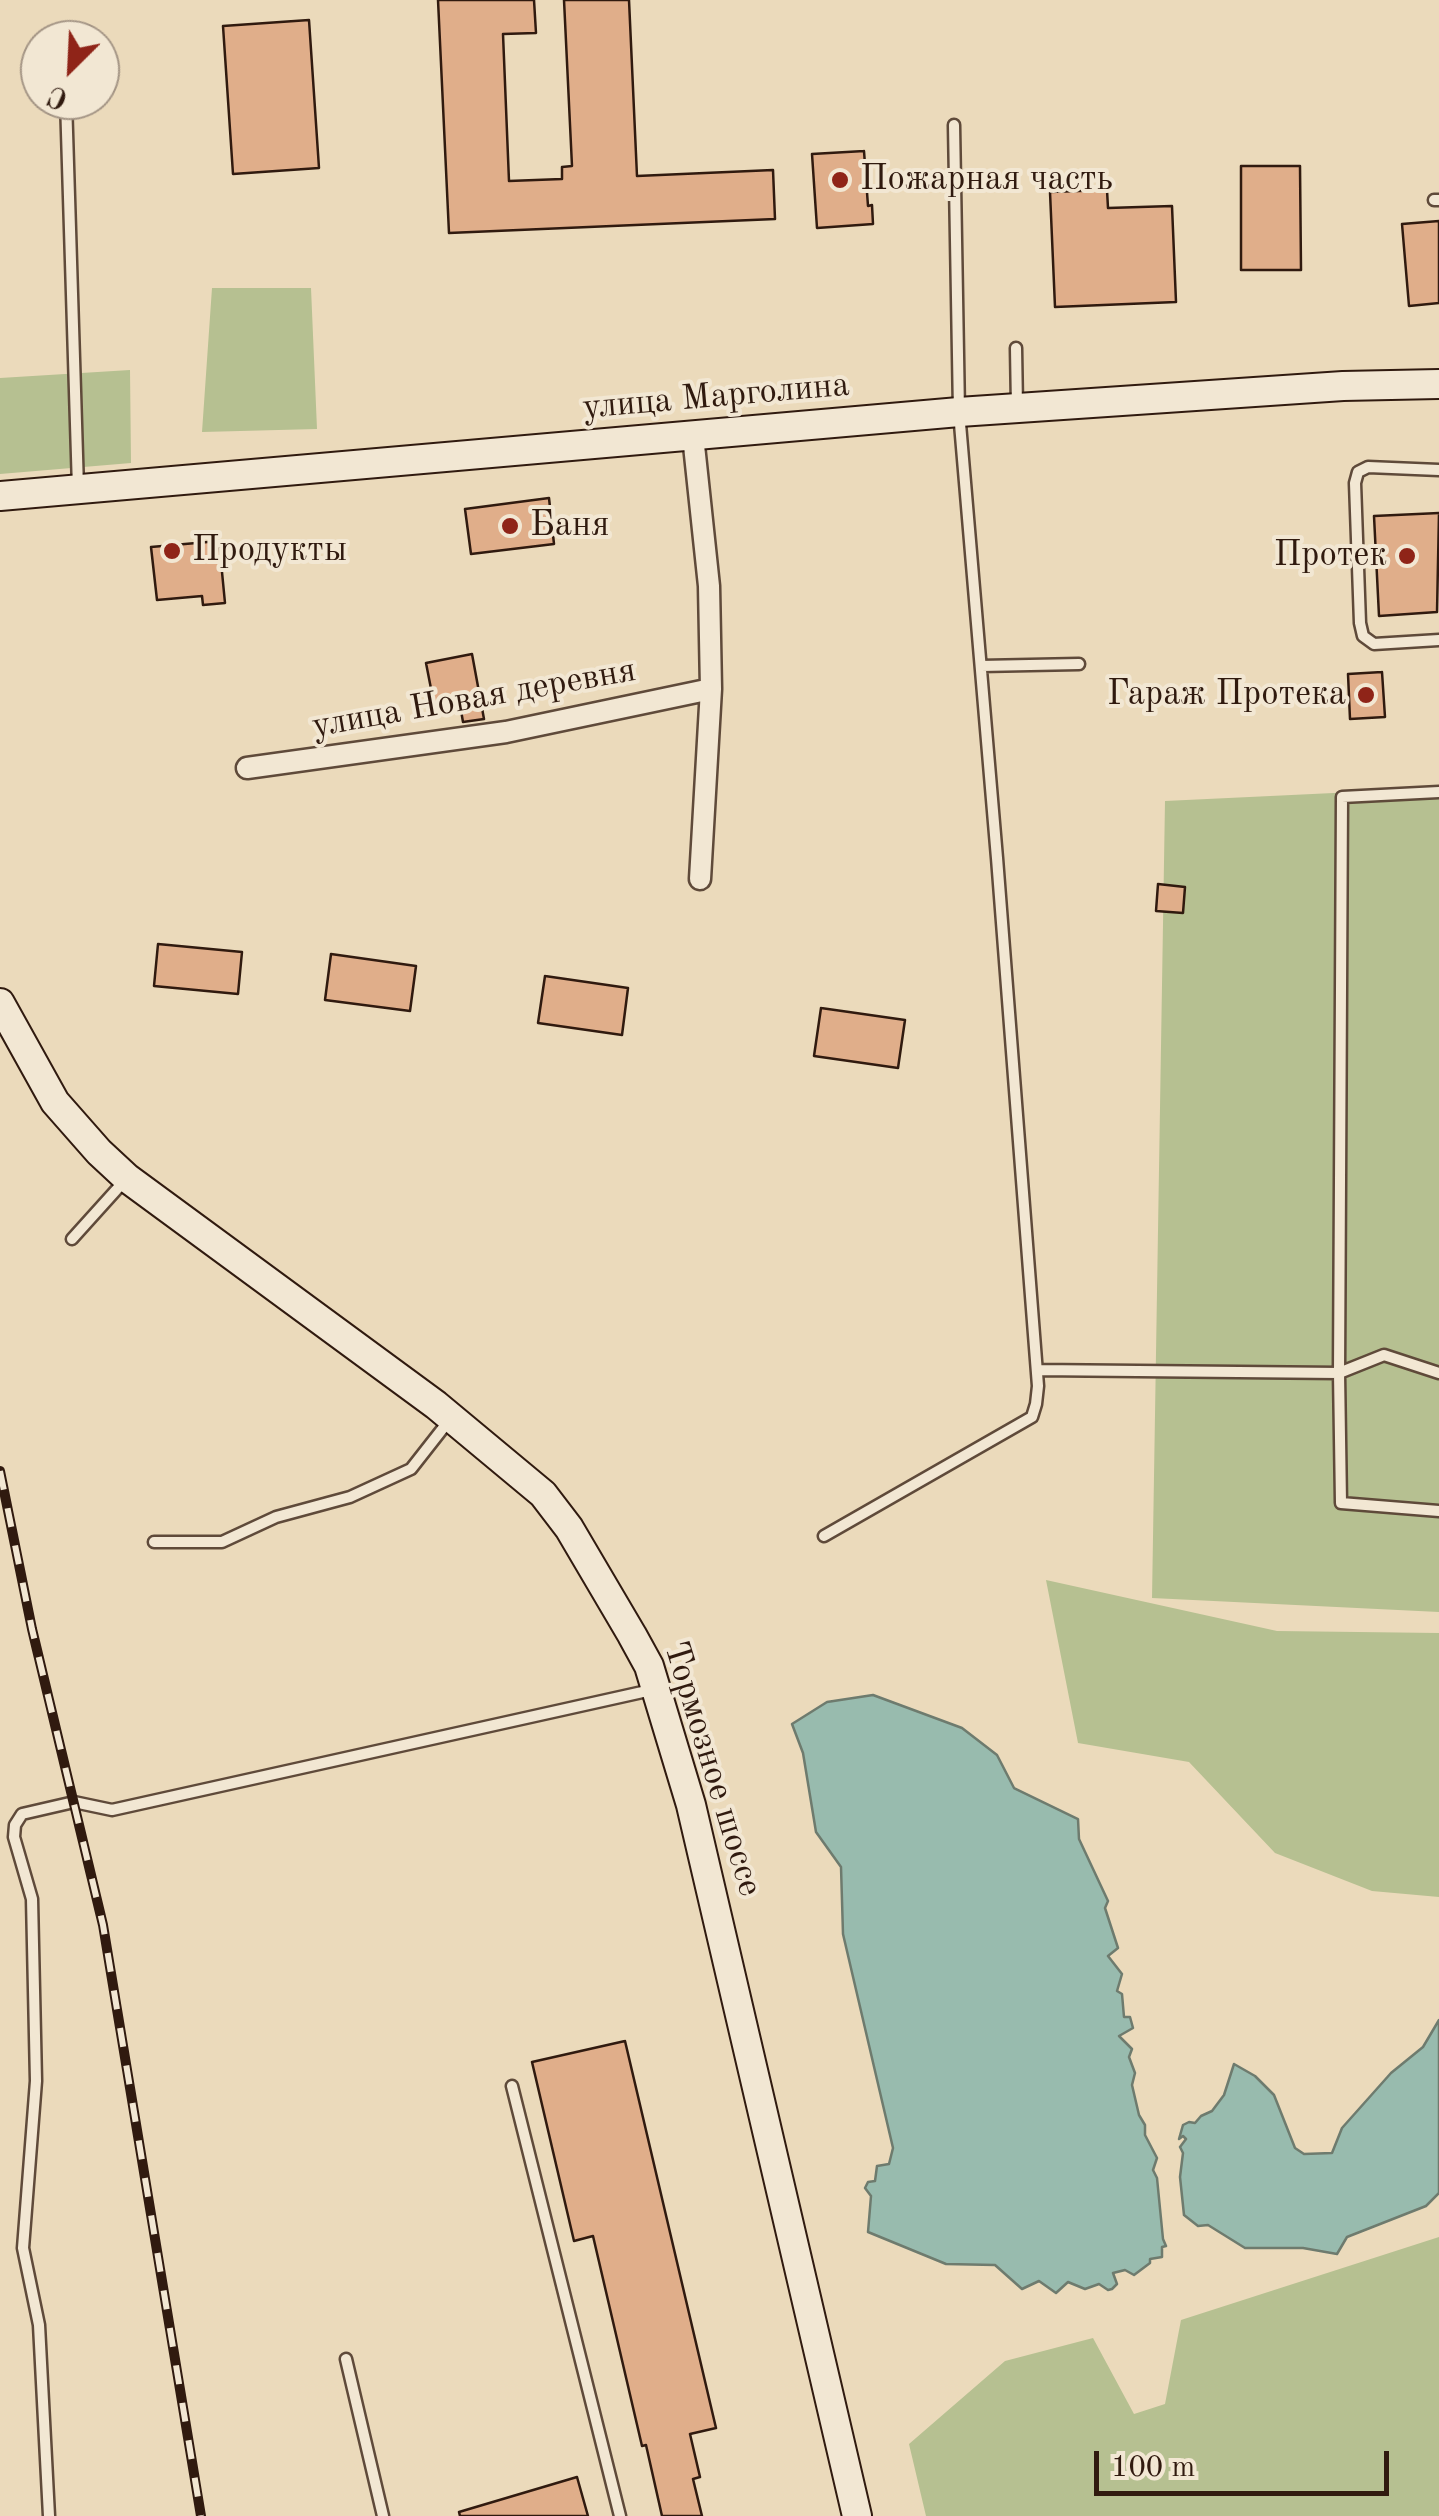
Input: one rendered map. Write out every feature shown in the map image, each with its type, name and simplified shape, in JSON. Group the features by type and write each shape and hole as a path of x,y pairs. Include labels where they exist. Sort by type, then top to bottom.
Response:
{"street":[{"name":"улица Марголина","path":"0,496 959,412 1343,386 1439,384"},
{"path":"693,436 709,586 711,690 700,880"},
{"name":"улица Новая деревня","path":"247,768 506,732 711,690"},
{"name":"Тормозное шоссе","path":"0,1003 56,1102 127,1178 452,1418 543,1494 569,1528 632,1635 656,1689 691,1805 851,2513"}],"lane":[{"path":"67,120 78,490"},
{"path":"824,1536 1032,1417 1036,1404 1037,1370 959,412 954,125"},
{"path":"1016,348 1017,408"},
{"path":"1439,470 1368,467 1358,472 1355,483 1360,622 1364,636 1374,644 1439,640"},
{"path":"980,666 1080,664"},
{"path":"1439,792 1342,797 1340,1373 1341,1503 1439,1511"},
{"path":"72,1239 127,1178"},
{"path":"1037,1370 1340,1373 1384,1355 1439,1374"},
{"path":"154,1542 222,1542 276,1517 350,1497 411,1470 452,1418"},
{"path":"49,2516 39,2325 23,2248 36,2081 32,1899 14,1836 22,1814 74,1802 112,1810 656,1689"},
{"path":"512,2086 620,2516"},
{"path":"346,2359 383,2516"}],"green space":[{"path":"212,288 311,288 317,429 202,432"},
{"path":"130,370 131,463 0,474 0,378"},
{"path":"1439,788 1439,1612 1152,1598 1165,801"},
{"path":"1046,1580 1277,1631 1439,1633 1439,1897 1372,1891 1275,1853 1189,1762 1078,1743"},
{"path":"1439,2237 1439,2516 926,2516 909,2444 1005,2361 1093,2338 1134,2414 1165,2404 1181,2320"}],"shaded area":[{"path":"873,1695 962,1728 997,1755 1014,1788 1078,1819 1079,1839 1108,1901 1105,1908 1118,1948 1108,1956 1122,1974 1117,1991 1122,1994 1124,2017 1130,2017 1133,2028 1119,2036 1132,2049 1132,2085 1145,2135 1157,2158 1153,2170 1166,2246 1162,2247 1162,2257 1150,2259 1134,2275 1125,2270 1113,2273 1117,2284 1112,2289 1099,2284 1085,2289 1068,2282 1056,2293 1039,2281 1022,2289 995,2265 946,2264 868,2232 871,2196 865,2188 868,2182 875,2181 877,2166 889,2164 893,2148 843,1934 841,1867 816,1832 803,1753 792,1724 827,1702"},
{"path":"1439,2020 1439,2193 1426,2206 1347,2237 1337,2254 1303,2248 1245,2248 1208,2225 1198,2226 1184,2215 1180,2147 1186,2139 1179,2139 1183,2125 1195,2123 1212,2111 1224,2095 1234,2064 1255,2076 1274,2095 1295,2148 1304,2154 1332,2153 1342,2128 1391,2073 1423,2047"}],"building":[{"path":"438,0 534,0 536,33 503,34 509,181 562,179 562,167 572,166 564,0 629,0 637,176 773,170 775,219 449,233"},
{"path":"309,20 319,168 233,174 223,26"},
{"name":"Пожарная часть","path":"864,151 873,224 817,228 812,154"},
{"path":"1241,166 1300,166 1301,270 1241,270"},
{"path":"1107,190 1108,208 1172,206 1176,302 1055,307 1050,192"},
{"path":"1439,221 1439,303 1409,306 1402,224"},
{"name":"Баня","path":"549,498 554,544 471,554 465,509"},
{"name":"Протек","path":"1439,513 1437,612 1379,616 1374,516"},
{"path":"219,541 225,603 203,605 202,596 157,600 151,547"},
{"path":"472,654 484,719 463,722 459,699 434,704 426,663"},
{"name":"Гараж Протека","path":"1382,672 1385,717 1350,719 1348,674"},
{"path":"1158,884 1185,887 1183,913 1156,911"},
{"path":"158,944 242,952 238,994 154,986"},
{"path":"331,954 416,966 410,1011 325,1000"},
{"path":"545,976 628,988 622,1035 538,1023"},
{"path":"821,1008 905,1020 898,1068 814,1056"},
{"path":"625,2041 716,2428 690,2434 700,2477 693,2479 702,2516 662,2516 593,2236 574,2241 532,2062"},
{"path":"577,2477 588,2516 460,2516 459,2512"}],"railway":[{"path":"0,1471 32,1629 103,1925 201,2516"}],"place":[{"name":"Пожарная часть","path":"840,180"},
{"name":"Баня","path":"510,526"},
{"name":"Продукты","path":"172,551"},
{"name":"Протек","path":"1407,556"},
{"name":"Гараж Протека","path":"1366,695"}]}
